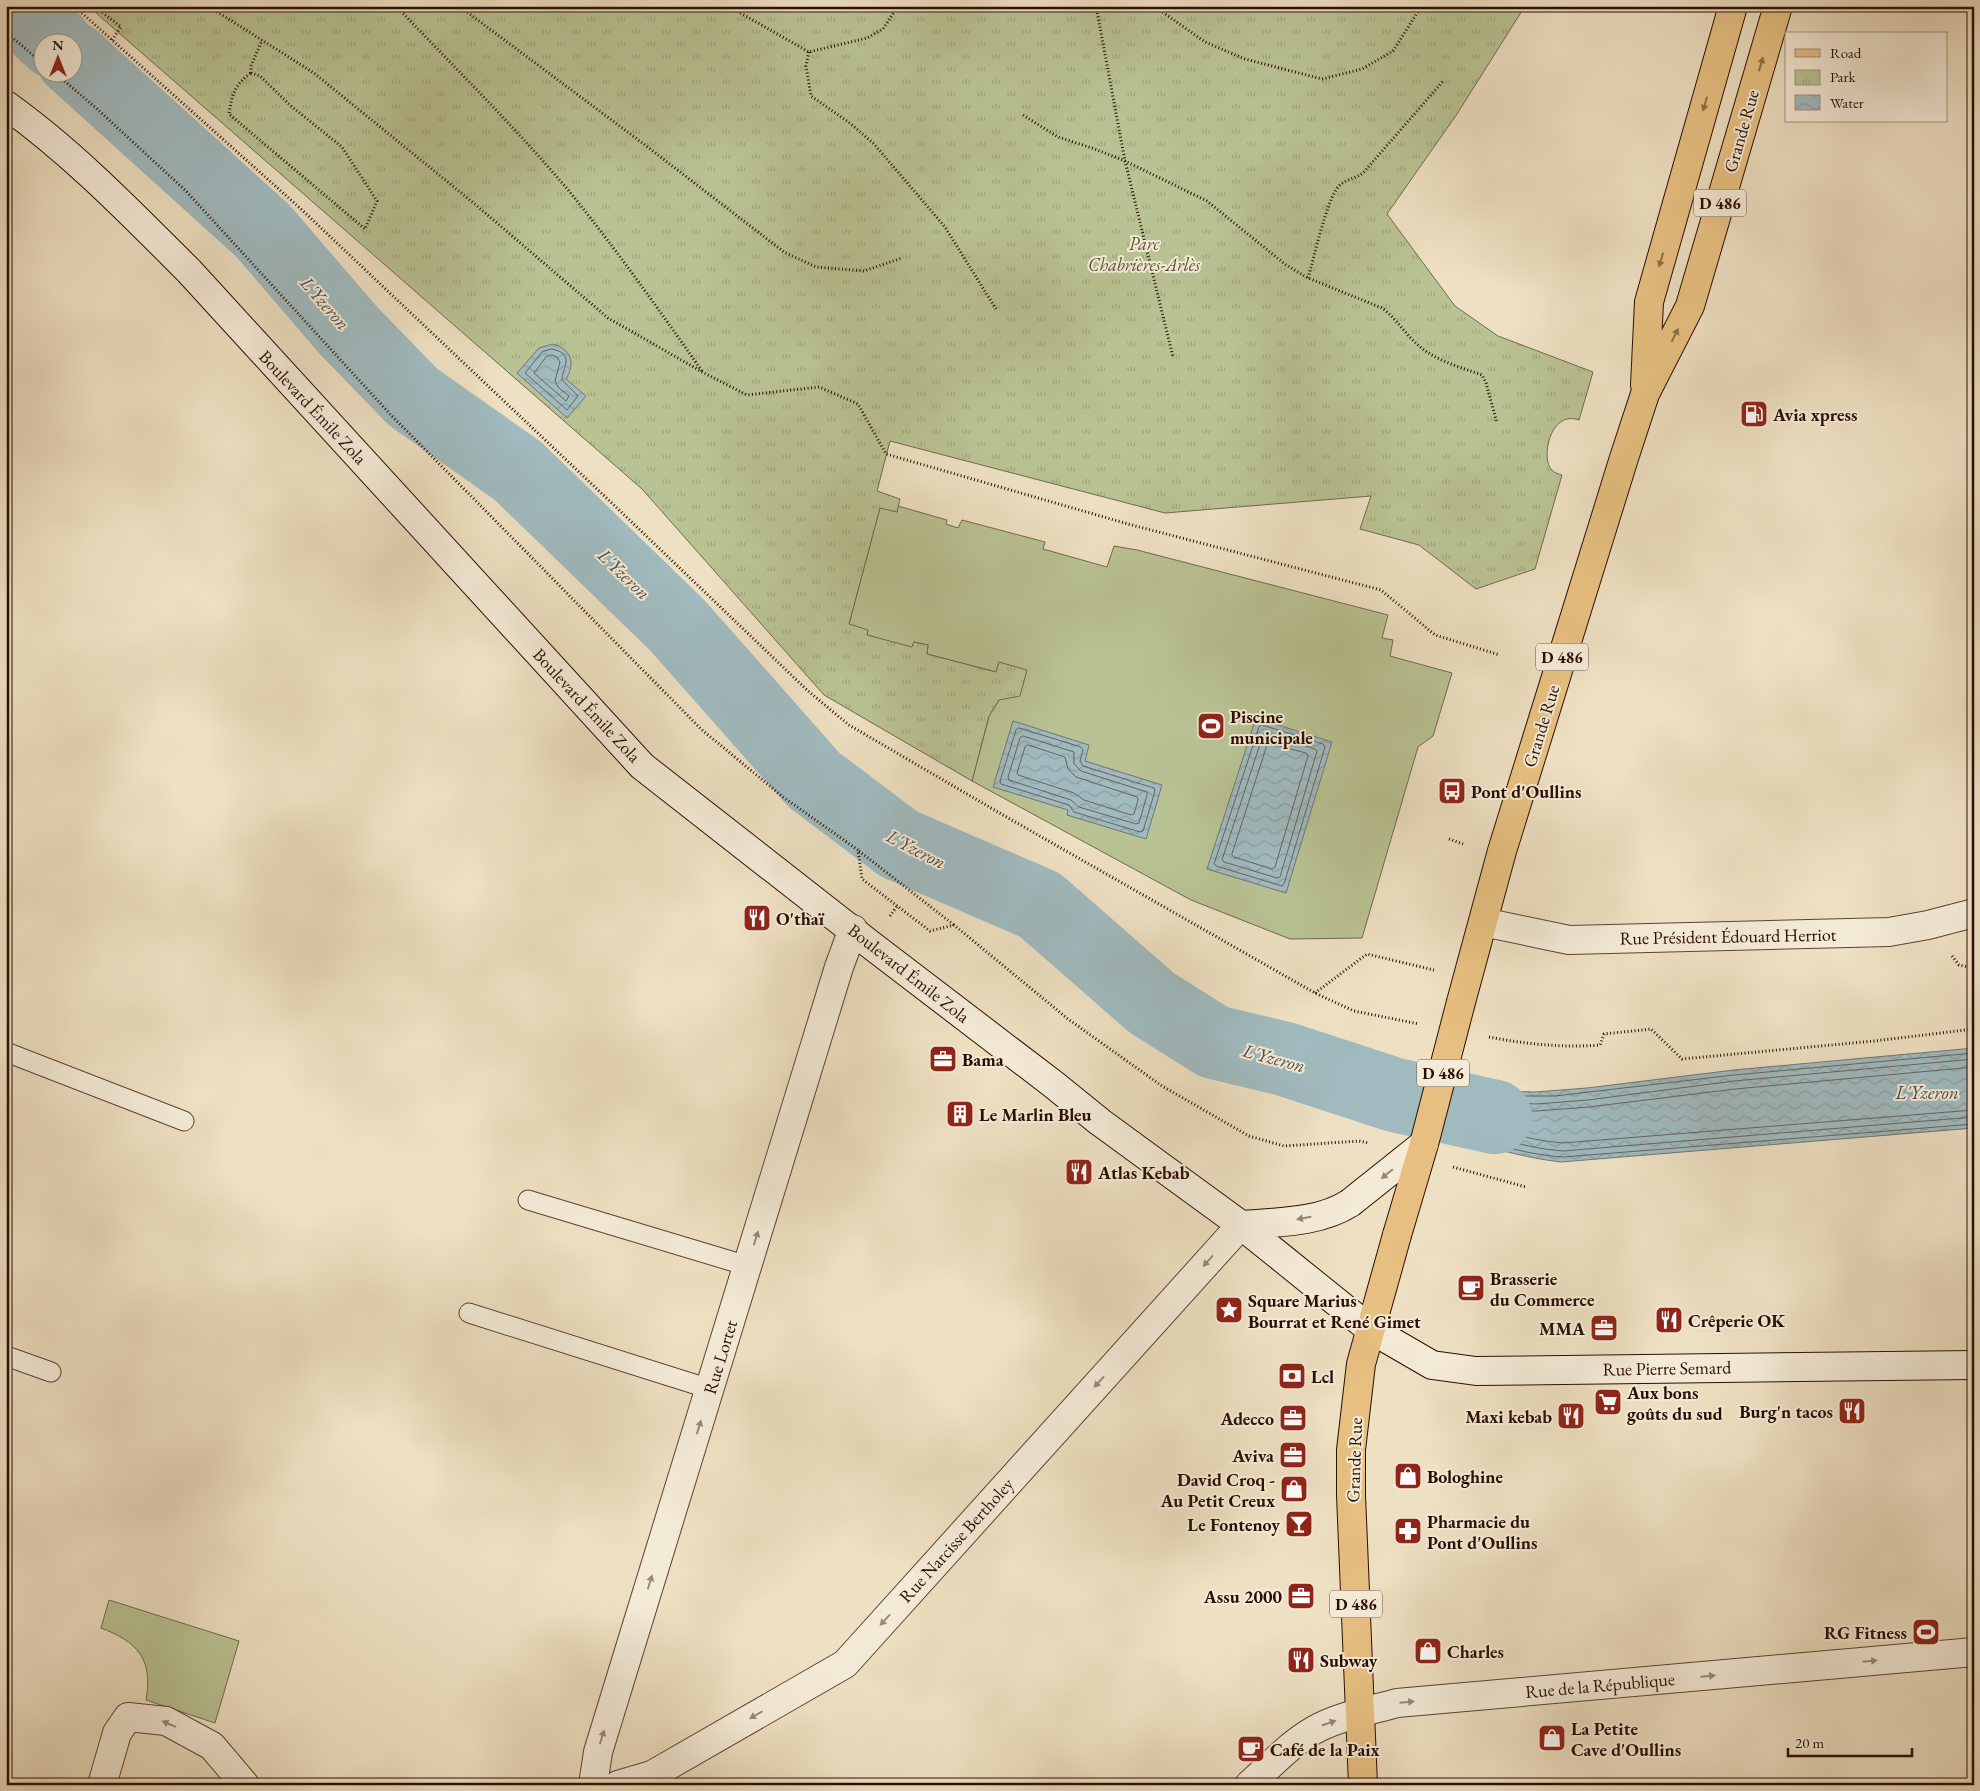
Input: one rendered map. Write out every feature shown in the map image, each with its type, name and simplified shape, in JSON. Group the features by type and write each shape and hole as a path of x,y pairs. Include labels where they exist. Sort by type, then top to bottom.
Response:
{"main road":[{"name":"Grande Rue","path":"1645,394 1649,302 1733,6"},
{"name":"Grande Rue","path":"1464,990 1502,851 1645,394 1690,306 1778,6"},
{"name":"D 486","path":"1424,1144 1464,990"},
{"name":"Grande Rue","path":"1363,1785 1351,1496 1351,1450 1361,1364 1424,1144"}],"street":[{"name":"Boulevard Émile Zola","path":"6,105 39,129 65,152 189,271 642,766 1100,1122 1241,1225 1370,1329"},
{"name":"Rue Président Édouard Herriot","path":"1482,922 1569,940 1889,932 1928,925 1974,913"},
{"name":"Rue Lortet","path":"592,1785 598,1752 839,967 853,930"},
{"path":"1241,1225 1303,1219 1338,1211 1424,1144"},
{"name":"Rue Narcisse Bertholey","path":"618,1785 652,1775 845,1664 1241,1225"},
{"name":"Rue Pierre Semard","path":"1370,1329 1432,1365 1476,1371 1974,1365"},
{"name":"Rue de la République","path":"1249,1785 1320,1726 1397,1703 1974,1652"},
{"path":"102,1785 117,1733 128,1717 166,1721 212,1746 245,1785"}],"lane":[{"path":"6,1052 184,1121"},
{"path":"528,1200 748,1266"},
{"path":"470,1313 710,1389"},
{"path":"6,1356 51,1372"}],"path":[{"path":"74,6 301,209 610,500 808,691 849,725 1315,993 1354,1011 1423,1024"},
{"path":"94,6 121,27 112,40"},
{"path":"208,6 314,73 476,205 608,318 704,373 747,395 819,387 858,404 886,454 1128,524 1381,590 1435,635 1500,655"},
{"path":"396,6 568,190 635,276 704,373"},
{"path":"459,6 784,252 816,267 864,271 902,258"},
{"path":"607,6 617,10"},
{"path":"728,6 809,52 867,38 883,29 898,6"},
{"path":"1096,6 1125,161 1173,357"},
{"path":"1154,6 1205,42 1245,59 1322,79 1362,69 1393,51 1419,10"},
{"path":"6,32 32,54"},
{"path":"251,73 251,66 262,40"},
{"path":"809,52 806,66 810,96 852,124 874,144 945,227 996,308"},
{"path":"251,73 260,76 291,106 342,147 377,201 365,229 229,114 232,92 251,73"},
{"path":"1308,278 1326,214 1337,188 1345,181 1363,173 1444,80"},
{"path":"66,82 185,190 390,414 701,729 783,797 858,850 1076,1024 1162,1086 1249,1136 1284,1146 1359,1141 1377,1146"},
{"path":"1024,115 1058,137 1125,161 1208,201 1286,265 1308,278 1382,308 1389,313 1418,346 1445,362 1482,374 1498,423"},
{"path":"1449,839 1463,844"},
{"path":"858,850 862,879 876,890 930,931 954,925"},
{"path":"1315,993 1367,954 1464,990"},
{"path":"1480,1035 1518,1042 1579,1046 1600,1045 1604,1034 1651,1028 1682,1059 1874,1041 1974,1029"},
{"path":"1452,1166 1526,1187"}],"green space":[{"name":"Parc Chabrières-Arlès","path":"88,6 1525,6 1457,114 1387,214 1455,306 1498,336 1593,372 1579,420 1569,419 1561,422 1550,437 1547,456 1549,465 1554,472 1562,475 1535,569 1476,589 1419,545 1360,529 1371,496 1165,513 890,441 877,491 900,499 897,512 880,508 849,624 868,630 867,635 912,647 914,642 928,645 927,654 996,672 999,662 1027,670 1020,696 999,700 989,716 972,781 824,695 642,489"},
{"name":"Piscine municipale","path":"898,506 947,520 946,524 958,528 962,520 1045,542 1043,549 1107,567 1114,546 1137,550 1388,615 1382,638 1393,640 1390,656 1452,673 1433,736 1418,747 1362,938 1290,939 1191,900 972,781 989,716 999,700 999,662 996,672 927,654 928,645 914,642 912,648 867,635 849,624 880,507 897,512"},
{"path":"109,1600 239,1641 215,1723 146,1700 147,1673 145,1663 140,1654 125,1639 101,1628"}],"water":[{"path":"553,344 568,353 571,367 566,379 586,396 567,418 517,373 539,348"},
{"path":"1256,718 1332,742 1286,893 1207,869"},
{"path":"1013,721 1089,745 1085,761 1162,785 1146,839 1067,815 1068,810 993,787"},
{"name":"L'Yzeron","path":"1974,1048 1974,1128 1561,1162 1496,1149 1391,1113 1400,1077 1498,1091 1535,1092 1587,1088 1734,1070"}],"waterway":[{"name":"L'Yzeron","path":"15,6 44,32"},
{"name":"L'Yzeron","path":"82,67 263,231 349,331 413,397 518,471 677,625 814,780 899,844 1040,905 1152,1003 1214,1042 1285,1059 1395,1095 1495,1117"}],"place":[{"name":"Avia xpress","path":"1754,414"},
{"name":"Piscine municipale","path":"1211,726"},
{"name":"Pont d'Oullins","path":"1452,791"},
{"name":"O'thaï","path":"757,918"},
{"name":"Bama","path":"943,1059"},
{"name":"Le Marlin Bleu","path":"960,1114"},
{"name":"Atlas Kebab","path":"1079,1172"},
{"name":"Brasserie du Commerce","path":"1471,1288"},
{"name":"Square Marius Bourrat et René Gimet","path":"1229,1310"},
{"name":"Crêperie OK","path":"1669,1320"},
{"name":"MMA","path":"1604,1328"},
{"name":"Lcl","path":"1292,1376"},
{"name":"Aux bons goûts du sud","path":"1608,1402"},
{"name":"Burg'n tacos","path":"1852,1411"},
{"name":"Maxi kebab","path":"1571,1416"},
{"name":"Adecco","path":"1293,1418"},
{"name":"Aviva","path":"1293,1455"},
{"name":"Bologhine","path":"1408,1476"},
{"name":"David Croq - Au Petit Creux","path":"1294,1489"},
{"name":"Le Fontenoy","path":"1299,1524"},
{"name":"Pharmacie du Pont d'Oullins","path":"1408,1531"},
{"name":"Assu 2000","path":"1301,1596"},
{"name":"RG Fitness","path":"1926,1632"},
{"name":"Charles","path":"1428,1651"},
{"name":"Subway","path":"1301,1660"},
{"name":"La Petite Cave d'Oullins","path":"1552,1738"},
{"name":"Café de la Paix","path":"1251,1749"}]}
